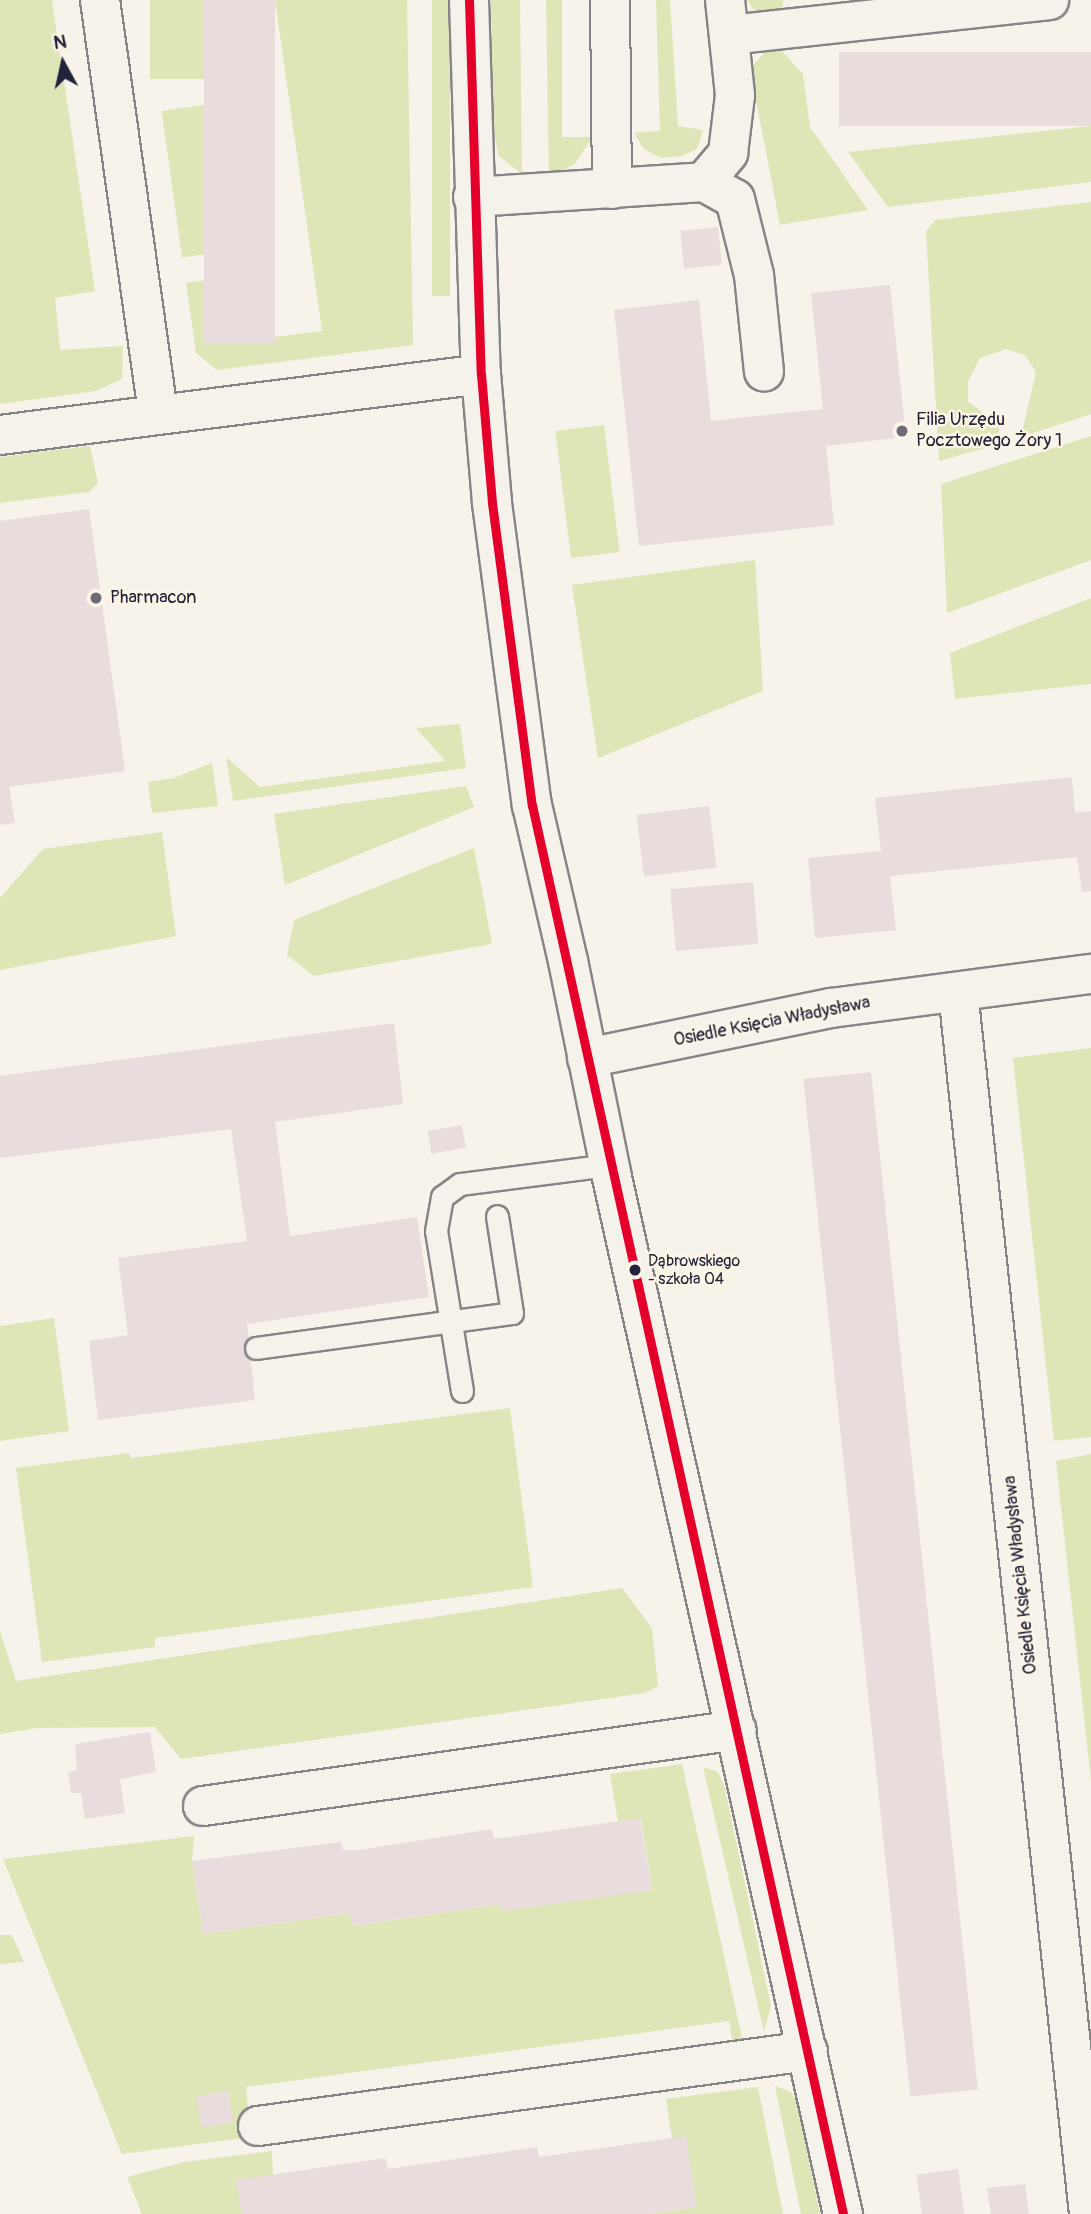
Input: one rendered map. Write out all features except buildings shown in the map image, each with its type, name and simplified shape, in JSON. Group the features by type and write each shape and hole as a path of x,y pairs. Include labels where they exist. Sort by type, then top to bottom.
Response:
{"street":[{"path":"100,0 158,414"},
{"path":"469,0 473,197 481,373 492,503 517,712 532,805 609,1165 843,2214"},
{"path":"610,0 612,189"},
{"path":"704,182 728,153 735,95 727,17 1049,0"},
{"path":"473,197 704,182 735,200 754,275 764,371"},
{"path":"0,435 481,373"},
{"name":"Osiedle Księcia Władysława","path":"587,1058 831,1008 1091,974"},
{"name":"Osiedle Księcia Władysława","path":"958,992 1087,2157 1089,2214"},
{"path":"202,1806 737,1730"},
{"path":"258,2126 808,2051"}],"lane":[{"path":"462,1391 436,1231 442,1197 460,1184 609,1165"},
{"path":"256,1348 512,1313 497,1216"}],"green space":[{"path":"0,0 52,0 95,291 55,298 60,350 123,346 122,379 96,391 0,404"},
{"path":"150,0 204,0 204,79 150,79"},
{"path":"275,0 407,0 413,345 217,370 196,353 186,283 242,275 251,340 322,331"},
{"path":"432,0 450,0 450,296 432,296"},
{"path":"491,0 520,0 522,174 498,155 493,121"},
{"path":"546,0 562,0 562,137 592,137 575,164 549,177"},
{"path":"656,0 670,0 678,126 703,130 697,149 681,156 661,158 644,149 634,133 660,131"},
{"path":"747,0 783,0 783,6 771,16 754,10"},
{"path":"777,46 803,74 810,127 868,210 780,225 750,69 767,50"},
{"path":"218,103 239,250 182,257 162,111"},
{"path":"1091,126 1091,182 888,207 848,152"},
{"path":"1091,202 1091,414 1021,437 1036,372 1025,355 1006,349 980,358 968,382 968,402 998,423 1000,444 939,461 926,231 935,220"},
{"path":"604,425 620,552 571,558 555,431"},
{"path":"1091,436 1091,560 947,613 941,484"},
{"path":"90,446 98,483 89,492 0,503 0,457"},
{"path":"755,560 763,691 598,758 572,585"},
{"path":"1091,598 1091,684 955,699 950,653"},
{"path":"460,724 466,768 233,801 226,757 260,787 445,761 416,728"},
{"path":"212,763 218,806 152,813 148,782 174,778"},
{"path":"466,786 474,807 285,885 274,814"},
{"path":"162,832 176,936 0,970 0,898 43,849"},
{"path":"474,848 492,944 314,976 287,955 294,920"},
{"path":"1091,1048 1091,1437 1054,1441 1013,1058"},
{"path":"54,1318 69,1431 0,1441 0,1326"},
{"path":"510,1408 533,1587 155,1638 155,1647 42,1662 16,1468 129,1453 131,1458"},
{"path":"1091,1454 1091,1781 1056,1461"},
{"path":"622,1588 652,1628 658,1686 645,1693 181,1759 155,1727 38,1728 0,1734 0,1631 16,1681"},
{"path":"682,1764 744,2047 734,2050 729,2021 246,2087 251,2137 122,2154 3,1859 194,1836 192,1861 203,1934 349,1913 353,1926 500,1904 652,1890 641,1819 618,1821 610,1774"},
{"path":"703,1767 718,1772 724,1785 771,2006 764,2032"},
{"path":"0,1935 12,1935 24,1962 0,1964"},
{"path":"775,2086 791,2092 797,2102 820,2214 801,2214"},
{"path":"758,2087 783,2214 647,2214 696,2207 672,2138 666,2099"},
{"path":"272,2151 273,2175 237,2180 242,2214 142,2214 127,2177 184,2162"}],"transit line":[{"path":"469,0 481,374 492,503 532,805 843,2214"}],"place":[{"name":"Filia Urzędu Pocztowego Żory 1","path":"902,431"},
{"name":"Pharmacon","path":"96,598"},
{"name":"Dąbrowskiego - szkoła 04","path":"635,1270"}]}
